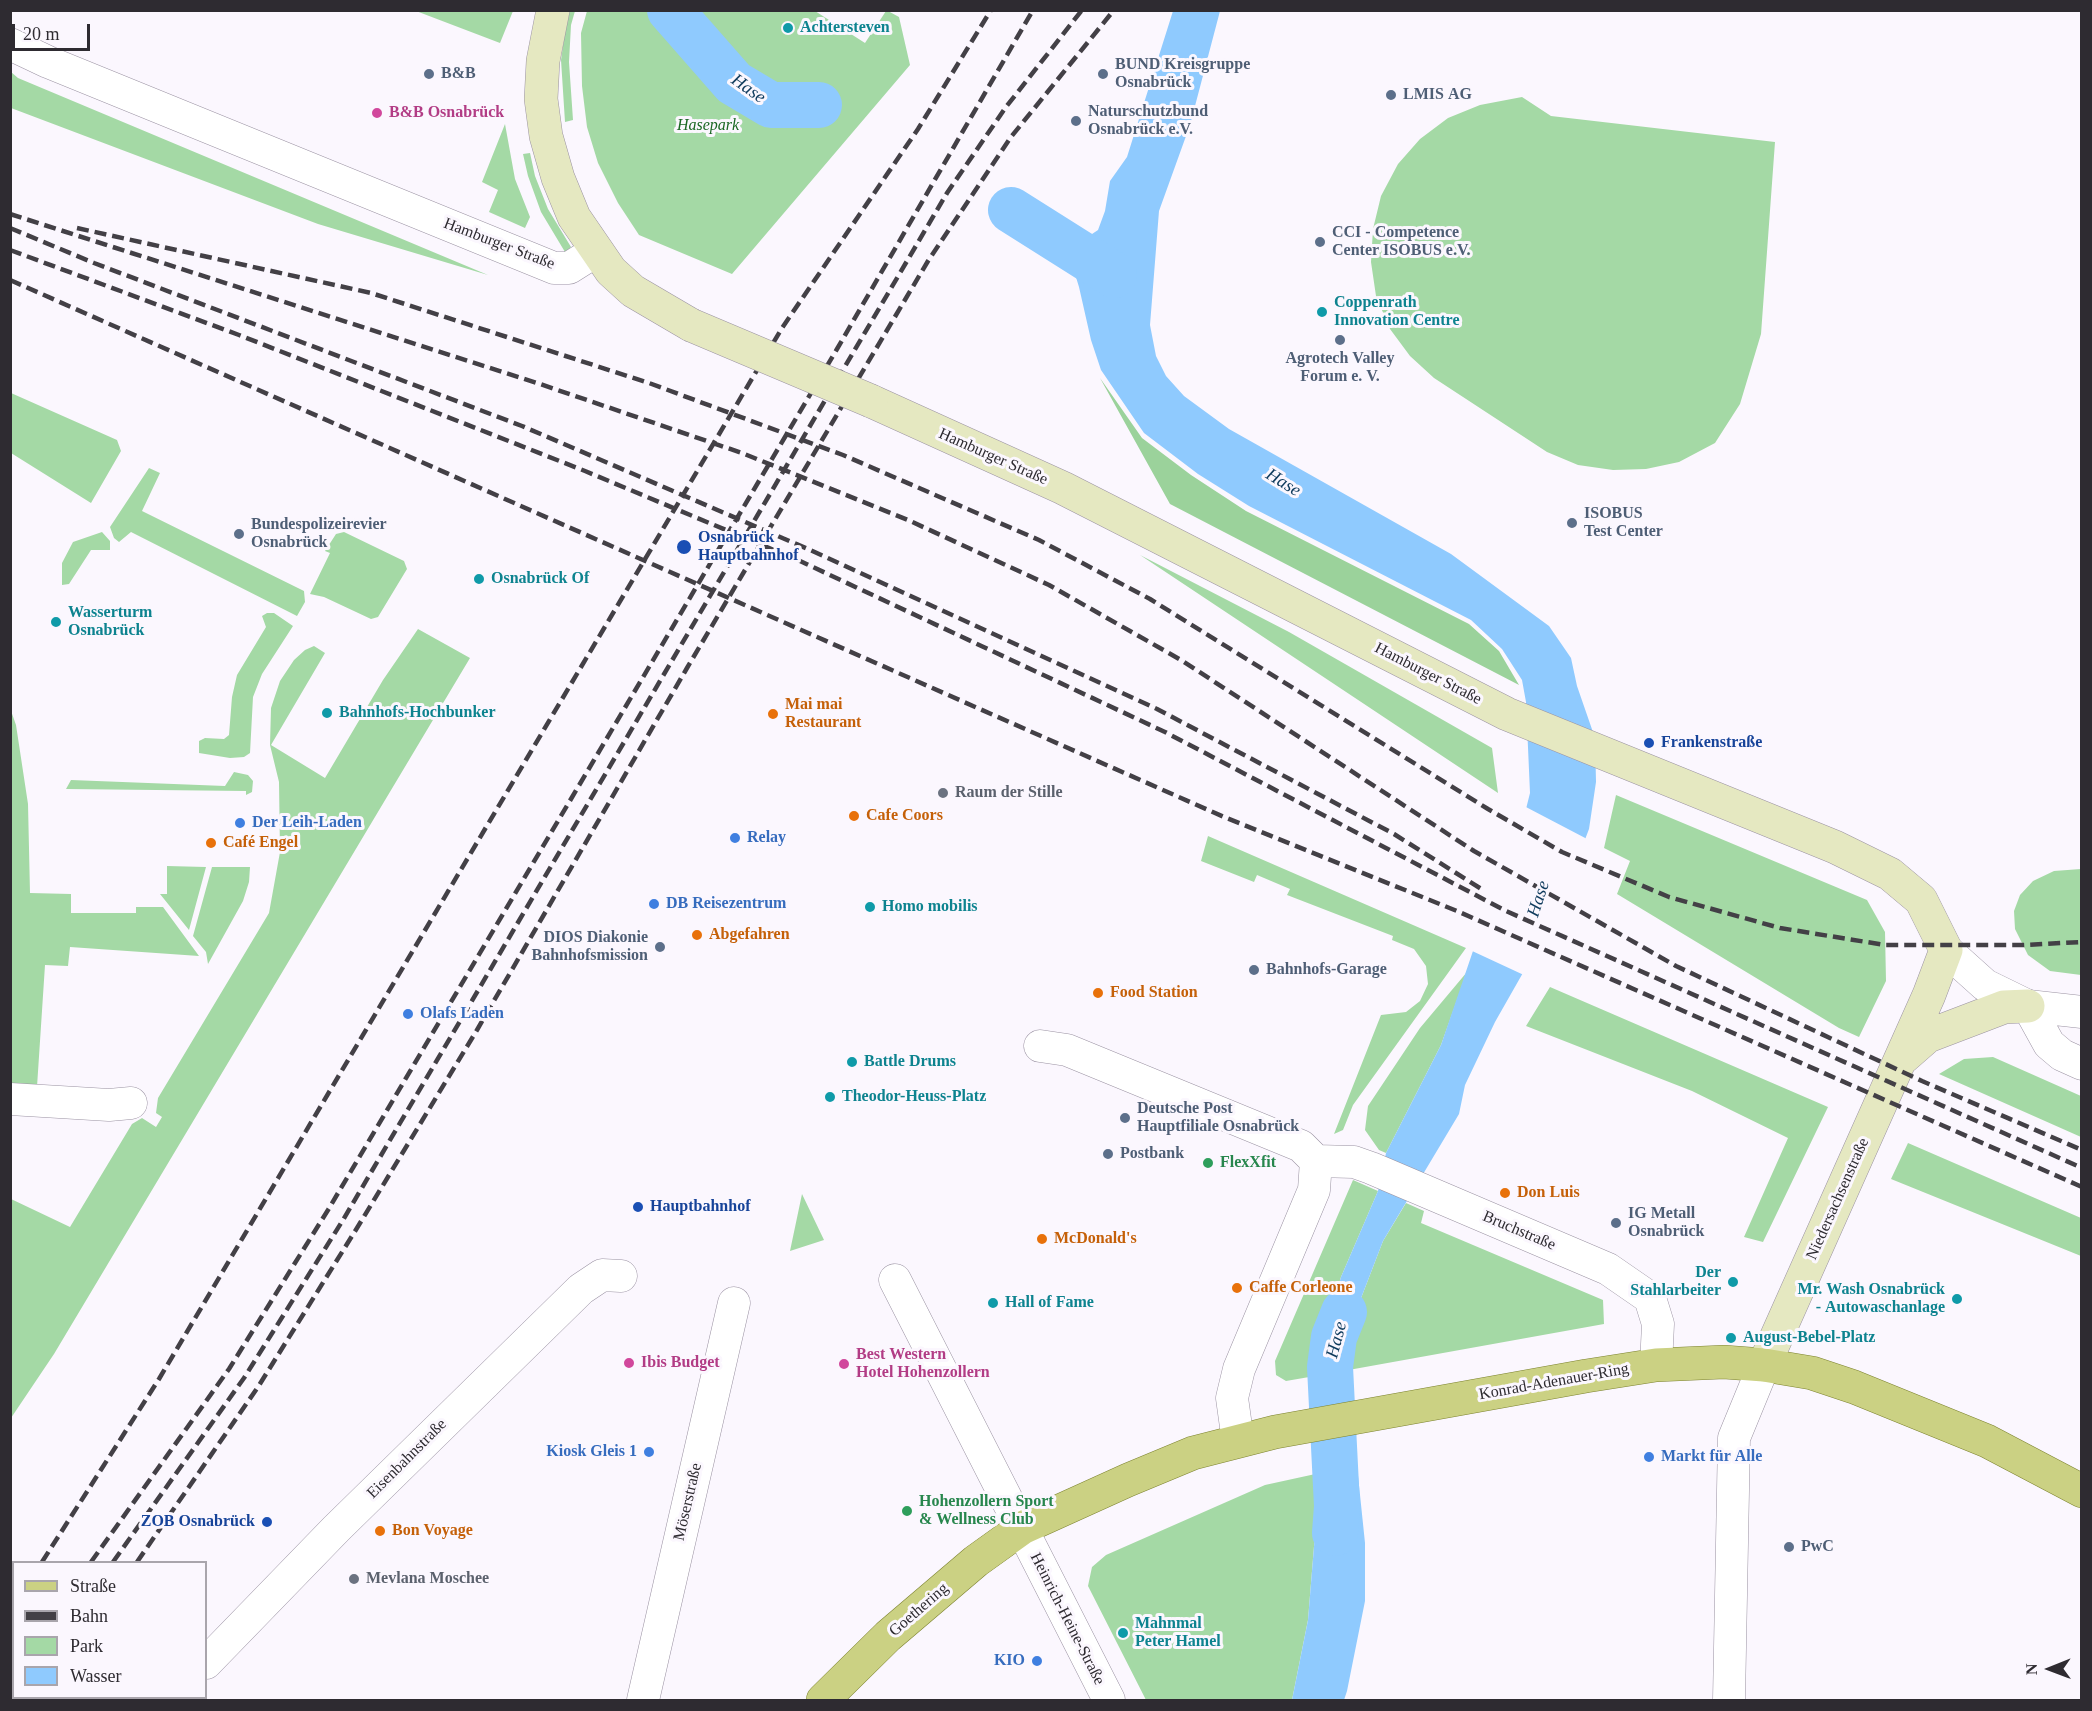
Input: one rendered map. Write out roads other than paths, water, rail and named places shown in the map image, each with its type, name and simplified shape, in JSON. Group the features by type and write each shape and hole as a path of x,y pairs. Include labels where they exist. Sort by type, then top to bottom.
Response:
{"main road":[{"name":"Konrad-Adenauer-Ring","path":"1022,1528 1193,1453 1238,1440 1303,1426 1656,1365 1724,1362 1764,1365 1812,1373 1854,1387 1987,1441 2082,1491"},
{"name":"Goethering","path":"823,1701 938,1591 1022,1528"}],"street":[{"path":"553,10 543,61 541,99 546,136 558,178 574,217 596,251"},
{"name":"Hamburger Straße","path":"10,44 58,67 554,268 569,268 596,251 611,271 633,291 691,325 871,401 1063,488 1507,714 1835,847 1890,874 1921,900 1946,950"},
{"path":"1946,950 1985,985 2028,1006 2049,1044 2062,1055 2082,1064"},
{"name":"Niedersachsenstraße","path":"1729,1701 1734,1438 1764,1365 1900,1061 1946,950"},
{"path":"1900,1061 1928,1035 2004,1007 2028,1006 2082,1012"},
{"name":"Bruchstraße","path":"1054,1048 1309,1153 1354,1162 1371,1168 1608,1269 1650,1298 1658,1324 1656,1365"},
{"path":"10,1099 109,1105 131,1103"},
{"path":"1238,1440 1232,1398 1239,1369 1314,1190 1309,1153"},
{"name":"Eisenbahnstraße","path":"207,1662 336,1529 581,1289 602,1275 621,1276"},
{"name":"Heinrich-Heine-Straße","path":"896,1281 1109,1701"},
{"name":"Möserstraße","path":"643,1701 734,1303"}],"water":[{"path":"1173,11 1220,11 1190,125 1159,211 1150,325 1156,356 1166,376 1184,396 1229,429 1451,554 1549,626 1571,658 1577,686 1595,738 1596,782 1589,829 1557,913 1495,1022 1465,1085 1459,1114 1383,1241 1343,1345 1343,1371 1315,1376 1314,1367 1341,1277 1378,1191 1386,1153 1441,1045 1474,948 1519,837 1530,793 1526,702 1522,680 1502,649 1471,620 1249,506 1198,474 1144,433 1101,370 1071,261 1061,250 1061,241 1068,237 1089,236 1098,230 1105,211 1110,181 1127,157"},
{"path":"1357,1466 1365,1543 1365,1601 1347,1691 1344,1700 1292,1700 1308,1620 1320,1473"}],"waterway":[{"name":"Hase","path":"670,10 734,83 771,105 819,105"},
{"name":"Hase","path":"1011,210 1114,275"},
{"name":"Hase","path":"1335,1533 1337,1506 1330,1367 1334,1337 1344,1312"}],"railway":[{"path":"43,1561 159,1379 782,328 918,129 991,10"},
{"path":"92,1561 229,1369 328,1210 837,349 1033,10"},
{"path":"114,1561 244,1378 343,1220 947,193 1006,107 1082,10"},
{"path":"138,1561 258,1387 357,1228 477,1030 687,668 928,261 1011,137 1114,10"},
{"path":"10,214 540,384 742,453 908,520 1049,585 1181,660 1474,851 1676,966 1922,1081 2082,1150"},
{"path":"10,228 94,263 522,426 808,549 1157,709 1394,834 1483,890"},
{"path":"77,228 371,293 649,383 843,455 1039,540 1150,599 1488,809 1562,852 1669,897 1780,928 1885,945 2023,945 2082,942"},
{"path":"10,250 239,335 585,471 800,561 1165,732 1506,911 2082,1168"},
{"path":"10,280 1224,817 1457,911 2082,1187"}],"place":[{"name":"Achtersteven","path":"788,28"},
{"name":"B&B","path":"429,74"},
{"name":"BUND Kreisgruppe Osnabrück","path":"1103,74"},
{"name":"LMIS AG","path":"1391,95"},
{"name":"B&B Osnabrück","path":"377,113"},
{"name":"Naturschutzbund Osnabrück e.V.","path":"1076,121"},
{"name":"CCI - Competence Center ISOBUS e.V.","path":"1320,242"},
{"name":"Coppenrath Innovation Centre","path":"1322,312"},
{"name":"Agrotech Valley Forum e. V.","path":"1340,340"},
{"name":"ISOBUS Test Center","path":"1572,523"},
{"name":"Bundespolizeirevier Osnabrück","path":"239,534"},
{"name":"Osnabrück Hauptbahnhof","path":"684,547"},
{"name":"Osnabrück Of","path":"479,579"},
{"name":"Wasserturm Osnabrück","path":"56,622"},
{"name":"Bahnhofs-Hochbunker","path":"327,713"},
{"name":"Mai mai Restaurant","path":"773,714"},
{"name":"Frankenstraße","path":"1649,743"},
{"name":"Raum der Stille","path":"943,793"},
{"name":"Cafe Coors","path":"854,816"},
{"name":"Der Leih-Laden","path":"240,823"},
{"name":"Relay","path":"735,838"},
{"name":"Café Engel","path":"211,843"},
{"name":"DB Reisezentrum","path":"654,904"},
{"name":"Homo mobilis","path":"870,907"},
{"name":"Abgefahren","path":"697,935"},
{"name":"DIOS Diakonie Bahnhofsmission","path":"660,947"},
{"name":"Bahnhofs-Garage","path":"1254,970"},
{"name":"Food Station","path":"1098,993"},
{"name":"Olafs Laden","path":"408,1014"},
{"name":"Battle Drums","path":"852,1062"},
{"name":"Theodor-Heuss-Platz","path":"830,1097"},
{"name":"Deutsche Post Hauptfiliale Osnabrück","path":"1125,1118"},
{"name":"Postbank","path":"1108,1154"},
{"name":"FlexXfit","path":"1208,1163"},
{"name":"Don Luis","path":"1505,1193"},
{"name":"Hauptbahnhof","path":"638,1207"},
{"name":"IG Metall Osnabrück","path":"1616,1223"},
{"name":"McDonald's","path":"1042,1239"},
{"name":"Der Stahlarbeiter","path":"1733,1282"},
{"name":"Caffe Corleone","path":"1237,1288"},
{"name":"Mr. Wash Osnabrück - Autowaschanlage","path":"1957,1299"},
{"name":"Hall of Fame","path":"993,1303"},
{"name":"August-Bebel-Platz","path":"1731,1338"},
{"name":"Ibis Budget","path":"629,1363"},
{"name":"Best Western Hotel Hohenzollern","path":"844,1364"},
{"name":"Kiosk Gleis 1","path":"649,1452"},
{"name":"Markt für Alle","path":"1649,1457"},
{"name":"Hohenzollern Sport & Wellness Club","path":"907,1511"},
{"name":"ZOB Osnabrück","path":"267,1522"},
{"name":"Bon Voyage","path":"380,1531"},
{"name":"PwC","path":"1789,1547"},
{"name":"Mevlana Moschee","path":"354,1579"},
{"name":"Mahnmal Peter Hamel","path":"1123,1633"},
{"name":"KIO","path":"1037,1661"}],"park label":[{"name":"Hasepark","path":"708,126"}]}
